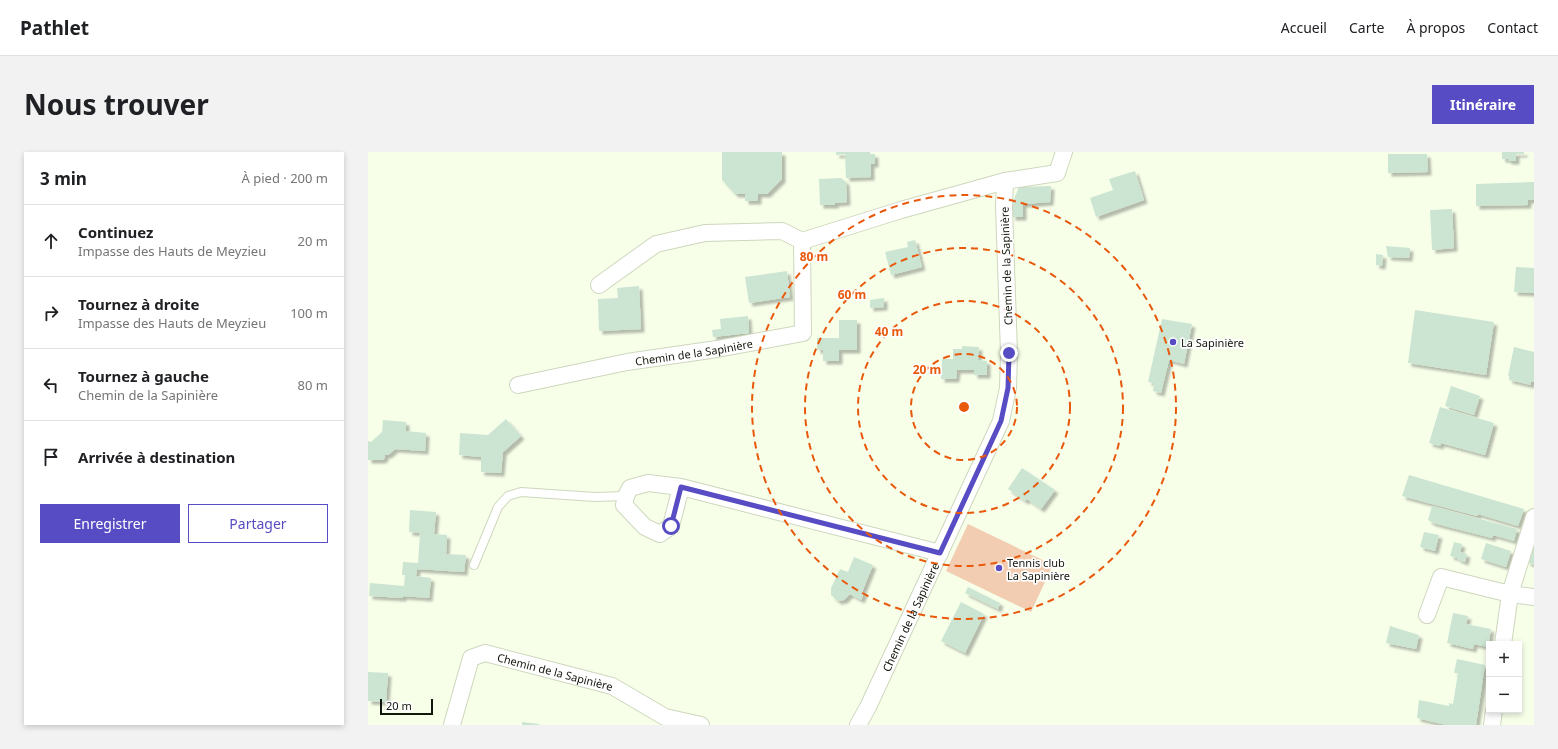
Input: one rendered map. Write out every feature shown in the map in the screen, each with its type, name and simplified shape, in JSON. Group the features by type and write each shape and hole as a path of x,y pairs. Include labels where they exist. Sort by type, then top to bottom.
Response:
{"street":[{"path":"599,285 656,244 705,233 782,231 802,241 901,210 1005,181 1058,173 1064,152"},
{"name":"Chemin de la Sapinière","path":"858,725 868,707 1001,421 1008,388 1009,353 1004,207 1005,181"},
{"name":"Chemin de la Sapinière","path":"518,385 627,362 717,349 803,333 802,241"},
{"path":"681,487 671,526 660,534 645,527 624,505 630,488 648,483 681,487 940,553"},
{"path":"1503,641 1510,594 1534,517"},
{"path":"1427,615 1441,577 1510,594 1534,597"},
{"name":"Chemin de la Sapinière","path":"452,725 471,658 485,653 612,686 665,717 701,725"},
{"path":"1492,725 1494,713"}],"lane":[{"path":"474,565 498,507 508,496 521,492 595,497 626,496"}],"shaded area":[{"name":"Tennis club La Sapinière","path":"968,524 1053,565 1031,612 946,571"}],"building":[{"path":"722,152 782,152 782,179 767,194 758,194 758,201 745,201 745,194 735,194 722,180"},
{"path":"836,152 870,152 870,154 875,154 875,164 871,164 871,177 846,178 845,154 836,155"},
{"path":"1502,152 1524,152 1524,154 1516,154 1516,161 1508,161 1508,159 1502,159"},
{"path":"1388,154 1427,154 1428,172 1388,173"},
{"path":"1135,171 1144,200 1096,217 1090,198 1113,190 1109,179"},
{"path":"841,178 846,182 847,202 835,203 835,205 820,205 819,179"},
{"path":"1534,182 1534,200 1528,200 1528,205 1476,206 1476,184"},
{"path":"1051,186 1050,202 1023,204 1023,217 1012,217 1012,204 1019,187"},
{"path":"1452,209 1454,248 1432,250 1430,210"},
{"path":"915,240 922,267 891,275 885,252 908,247 907,242"},
{"path":"1386,246 1410,248 1409,258 1388,257"},
{"path":"1376,254 1383,255 1382,266 1376,265"},
{"path":"1516,267 1534,268 1534,293 1514,292"},
{"path":"787,271 790,297 749,303 745,277"},
{"path":"639,286 641,329 599,331 598,299 618,298 617,288"},
{"path":"884,298 884,307 870,308 870,300"},
{"path":"1415,310 1494,322 1486,375 1408,363"},
{"path":"748,316 749,333 713,337 712,330 721,329 720,319"},
{"name":"La Sapinière","path":"1162,319 1192,324 1184,364 1169,360 1161,393 1153,391 1154,383 1148,382"},
{"path":"839,320 857,320 857,350 839,350 839,361 823,361 823,350 817,350 817,338 839,338"},
{"path":"962,346 979,347 978,360 987,361 987,375 974,375 974,370 957,370 956,379 941,379 942,359 953,359 953,349 962,349"},
{"path":"1514,347 1534,352 1534,382 1531,382 1531,385 1509,380 1508,376"},
{"path":"1451,386 1480,396 1474,415 1445,406"},
{"path":"1440,407 1494,423 1485,455 1441,443 1440,446 1429,443"},
{"path":"506,419 521,436 503,452 501,473 481,472 481,457 459,455 460,433 488,435"},
{"path":"383,420 406,422 406,431 426,433 425,451 395,449 388,455 385,455 385,458 382,460 368,460 368,441 371,442 382,432"},
{"path":"1022,468 1055,490 1041,509 1027,499 1025,501 1008,489"},
{"path":"1409,475 1524,509 1518,526 1478,514 1477,516 1402,496"},
{"path":"1432,506 1517,529 1514,541 1493,535 1492,538 1433,523 1428,520"},
{"path":"410,510 436,512 434,534 447,535 446,554 466,555 464,572 417,569 416,576 431,578 429,598 369,596 370,583 404,586 405,575 402,575 403,562 418,563 420,533 409,532"},
{"path":"1424,532 1439,535 1435,551 1420,547"},
{"path":"1534,537 1534,565 1527,562 1529,555 1531,555"},
{"path":"1454,542 1462,544 1460,552 1467,554 1465,562 1450,556"},
{"path":"1486,543 1511,551 1506,567 1481,559"},
{"path":"854,557 873,565 862,592 864,593 861,600 850,594 844,600 838,601 831,595 831,588 840,569 848,572"},
{"path":"968,587 1000,603 998,609 965,593"},
{"path":"961,602 984,614 965,653 941,641"},
{"path":"1453,613 1468,616 1466,624 1491,629 1489,641 1486,641 1486,647 1474,644 1473,649 1447,643"},
{"path":"1390,626 1419,635 1416,649 1386,643"},
{"path":"1457,659 1485,665 1476,725 1446,725 1417,718 1419,700 1449,706 1449,703 1453,704 1458,673 1454,673"},
{"path":"368,672 388,673 386,702 368,701"},
{"path":"522,722 539,724 539,725 522,725"}],"place":[{"name":"La Sapinière","path":"1173,342"},
{"name":"Tennis club La Sapinière","path":"999,568"}],"route":[{"path":"671,526 681,487 940,553 1001,421 1008,388 1009,353"}]}
